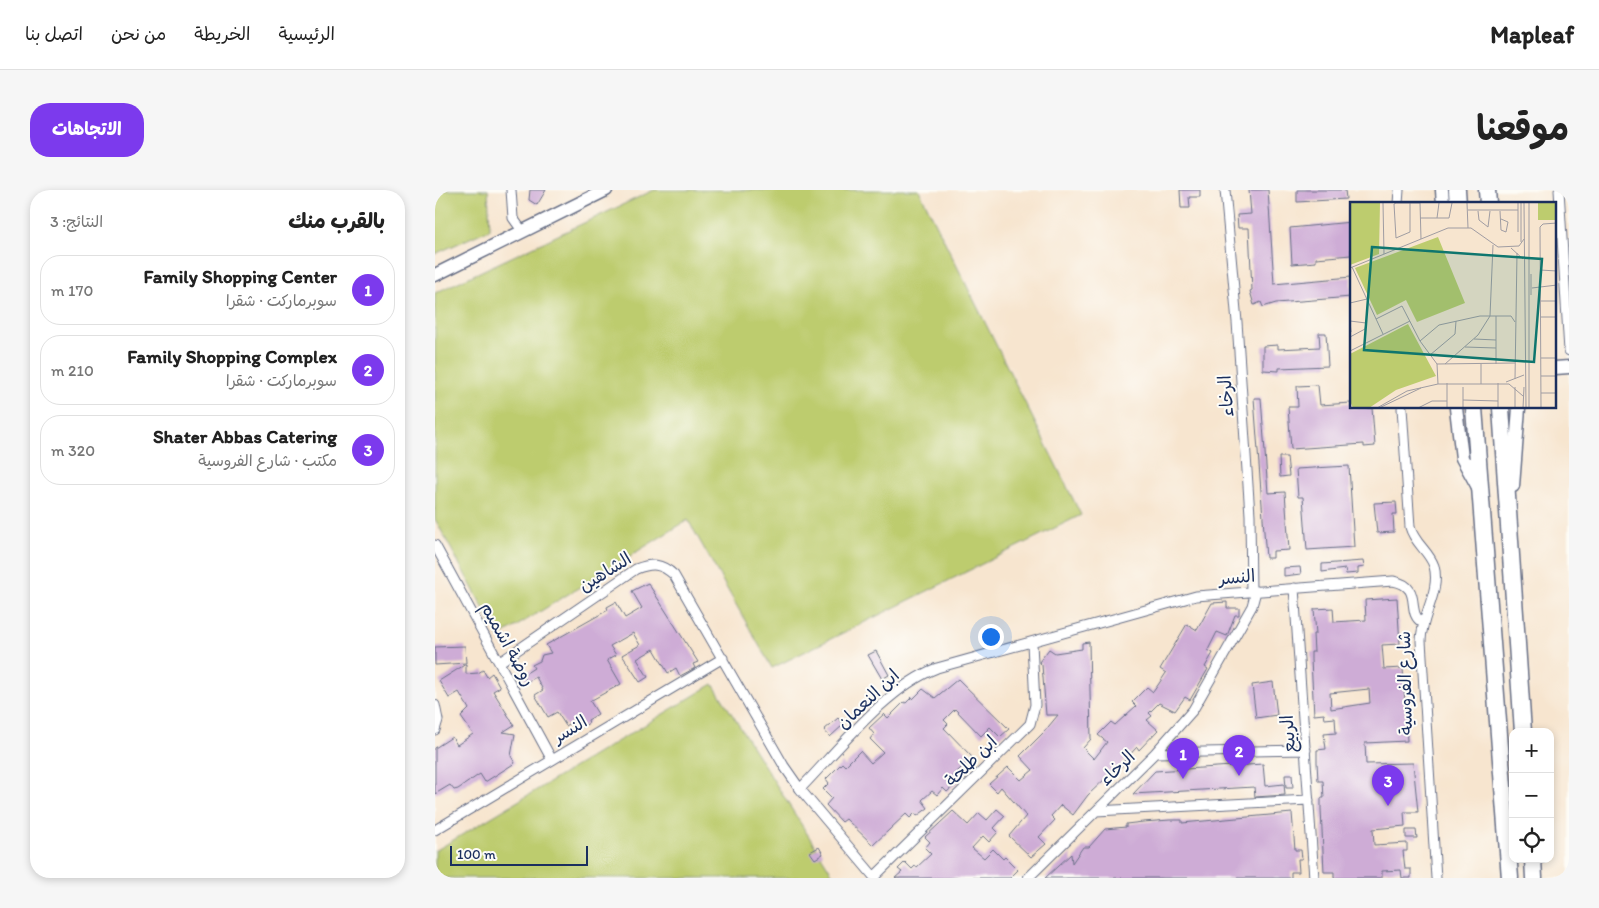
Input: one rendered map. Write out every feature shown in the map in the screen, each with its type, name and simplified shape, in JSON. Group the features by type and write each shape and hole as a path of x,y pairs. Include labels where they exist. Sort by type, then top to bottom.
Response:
{"highway":[{"path":"1474,409 1510,878"},
{"path":"1501,409 1523,728"},
{"path":"1533,863 1534,878"}],"street":[{"path":"511,190 513,218 523,232"},
{"path":"435,275 606,190"},
{"path":"1559,190 1566,266 1569,351"},
{"name":"الرخاء","path":"1028,878 1155,753 1202,696 1252,606 1250,515 1226,193"},
{"name":"شارع الفروسية","path":"1402,409 1409,527 1417,544 1432,561 1435,576 1434,591 1423,623 1421,650 1436,878"},
{"path":"1455,409 1462,458 1479,489"},
{"path":"1511,573 1513,462 1519,409"},
{"name":"روضة اشميم","path":"435,545 552,760"},
{"name":"الشاهين","path":"500,662 635,569 656,563 666,567 674,575 723,658"},
{"name":"النسر","path":"1032,643 1196,596 1388,580 1399,582 1410,589 1416,616 1423,623"},
{"name":"الربيع","path":"1294,588 1314,878"},
{"name":"ابن النعمان","path":"799,789 889,697 918,675 937,668 1032,643"},
{"name":"ابن طلحة","path":"723,658 799,789 875,877 1030,724 1035,705 1032,643"},
{"name":"النسر","path":"435,830 723,658"},
{"path":"435,705 438,720 435,730"},
{"path":"1155,753 1306,750"},
{"path":"1096,811 1309,800"}],"green space":[{"path":"435,190 488,190 490,229 435,254"},
{"path":"654,190 919,190 1081,515 772,668 688,520 499,637 435,519 435,293"},
{"path":"713,684 835,878 435,878 435,851"}],"building":[{"path":"530,190 546,190 537,205 529,200"},
{"path":"1180,190 1200,190 1200,197 1189,197 1190,208 1181,208"},
{"path":"1249,190 1268,190 1274,284 1350,277 1350,297 1276,303 1263,307 1261,302 1254,305 1250,291 1252,290 1249,228 1238,228 1237,215 1251,214"},
{"path":"1297,190 1345,190 1346,199 1297,202"},
{"path":"1350,222 1350,255 1316,258 1316,262 1292,264 1290,228"},
{"path":"1319,333 1326,333 1328,366 1279,368 1279,371 1263,370 1263,346 1278,345 1278,349 1320,347"},
{"path":"1318,385 1320,405 1350,403 1350,409 1372,409 1375,446 1364,447 1364,444 1291,449 1288,407 1298,407 1297,386"},
{"path":"1254,398 1261,398 1268,493 1285,492 1289,550 1273,551 1273,558 1266,558"},
{"path":"1279,457 1287,457 1289,476 1280,477"},
{"path":"1349,466 1354,547 1307,550 1303,497 1298,497 1296,469"},
{"path":"1396,502 1397,514 1393,514 1394,532 1377,533 1374,503"},
{"path":"1363,561 1364,567 1358,568 1358,573 1346,574 1345,569 1322,572 1322,564"},
{"path":"1300,567 1301,574 1284,576 1284,568"},
{"path":"648,583 698,662 693,664 695,668 680,676 676,668 668,673 654,649 637,659 648,677 640,682 622,655 640,645 633,633 610,646 616,655 607,660 621,684 590,701 598,714 588,720 589,723 582,727 575,720 566,726 557,712 548,717 535,695 543,690 536,677 527,682 523,675 534,668 532,665 540,661 542,655 551,653 546,645 608,610 607,607 616,602 625,618 642,608 632,591"},
{"path":"1397,598 1400,644 1382,645 1384,669 1403,668 1407,741 1365,743 1366,764 1413,763 1418,812 1404,812 1405,826 1373,829 1374,845 1407,843 1407,851 1403,851 1405,869 1411,869 1411,878 1402,878 1401,870 1382,871 1382,878 1334,878 1334,872 1324,872 1321,798 1324,798 1323,781 1318,781 1317,750 1326,749 1324,734 1336,733 1335,718 1325,719 1324,714 1314,715 1311,652 1314,652 1313,634 1316,634 1314,609 1333,608 1334,622 1366,620 1365,600","holes":["1369,689 1370,703 1331,709 1330,693"]},
{"path":"1227,602 1227,608 1239,608 1239,615 1235,615 1227,636 1217,632 1208,650 1213,653 1205,667 1208,669 1190,700 1185,697 1175,711 1159,703 1149,713 1152,716 1147,720 1158,730 1139,750 1137,747 1121,764 1122,766 1088,795 1073,815 1061,805 1051,816 1055,820 1039,837 1046,844 1031,857 1009,836 1026,816 1001,787 997,792 989,784 1008,767 1021,780 1033,770 1020,756 1058,715 1046,715 1042,665 1039,662 1049,649 1055,653 1082,649 1082,643 1089,642 1091,739 1083,748 1094,759 1107,742 1098,735 1111,722 1115,725 1136,706 1132,702 1147,687 1153,692 1158,685 1166,673 1160,669 1187,624 1197,630 1212,603"},
{"path":"465,646 466,663 435,665 435,647"},
{"path":"876,651 889,675 882,679 868,655"},
{"path":"466,664 466,674 478,673 483,670 487,677 492,673 500,687 493,691 514,725 503,732 515,734 511,756 515,763 485,782 480,774 458,789 454,790 450,785 435,794 435,748 452,737 457,745 473,734 461,717 469,709 459,692 449,698 439,681"},
{"path":"958,679 1009,729 1000,737 990,727 981,736 955,709 944,720 948,724 944,728 972,757 953,776 959,781 947,792 943,788 937,795 932,791 922,800 928,808 917,816 915,813 910,818 906,814 873,845 846,819 842,822 826,805 832,798 823,789 829,783 826,779 842,763 845,766 860,751 871,763 883,752 870,739 874,734 869,728 884,714 888,718 904,702 906,703 912,697 913,699 923,689 935,698"},
{"path":"1273,682 1277,715 1256,718 1252,685"},
{"path":"838,718 844,724 830,737 824,730"},
{"path":"1263,764 1265,786 1284,784 1285,795 1255,797 1254,787 1133,794 1155,771"},
{"path":"1285,775 1292,775 1293,788 1286,788"},
{"path":"997,809 1005,816 994,828 998,832 989,842 983,836 972,848 984,858 993,849 1003,859 1005,857 1018,870 1010,878 895,878 902,872 898,869 905,862 912,869 915,866 917,867 931,854 925,848 930,842 925,837 953,811 968,825 979,813 987,820"},
{"path":"1292,813 1295,850 1301,850 1302,859 1298,859 1299,872 1291,872 1291,878 1045,878 1071,854 1072,863 1083,847 1089,847 1105,829 1126,827 1126,824 1143,822 1182,820 1182,823"},
{"path":"1406,830 1416,830 1417,838 1406,838"},
{"path":"819,847 823,854 815,859 810,852"}],"place":[{"name":"Family Shopping Complex","path":"1239,776"},
{"name":"Family Shopping Center","path":"1183,779"},
{"name":"Shater Abbas Catering","path":"1388,806"}]}
